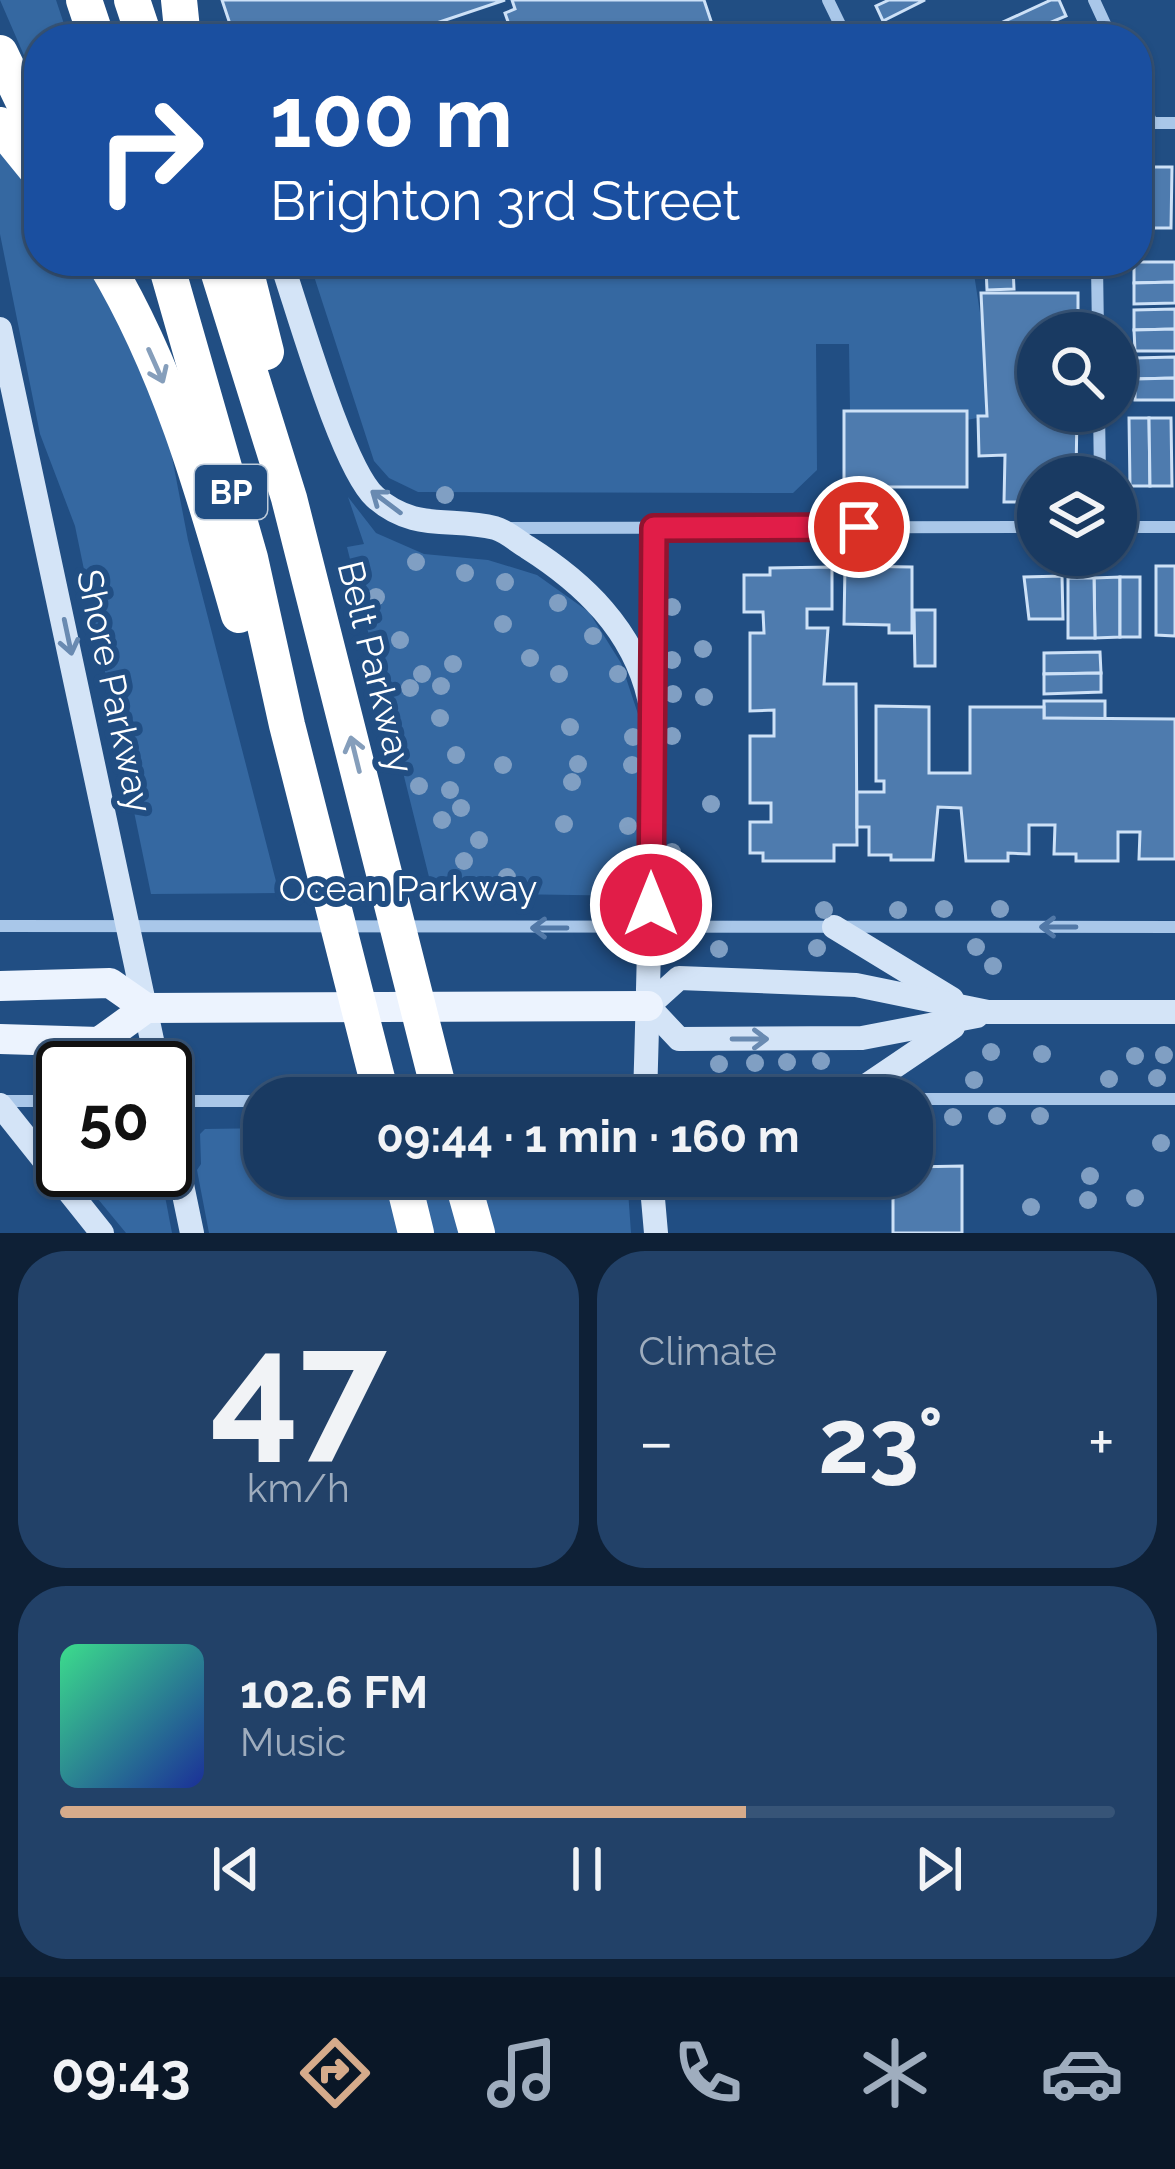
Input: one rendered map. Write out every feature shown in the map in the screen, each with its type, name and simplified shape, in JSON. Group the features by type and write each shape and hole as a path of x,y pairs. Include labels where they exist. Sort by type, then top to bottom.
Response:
{"highway":[{"path":"0,53 24,103"},
{"path":"0,125 24,155"},
{"path":"112,276 156,363 187,440 248,644 286,725"},
{"name":"BP","path":"169,276 250,558 286,725 377,1077"},
{"name":"Belt Parkway","path":"220,276 289,498 436,1077"},
{"path":"247,276 262,328 289,498"},
{"path":"407,1197 416,1233"},
{"path":"467,1197 477,1233"}],"main road":[{"path":"286,276 345,442 359,476 374,496 403,515 438,524 497,528 553,564 615,622 636,661 650,701 646,1077"},
{"name":"Shore Parkway","path":"0,329 153,1041"},
{"path":"834,927 972,1013"},
{"path":"0,986 110,983 146,1008 648,1006 679,978 856,985 972,1013"},
{"path":"648,1006 679,1039 862,1039 972,1013 1175,1012"},
{"path":"0,1039 99,1042 146,1008"},
{"path":"879,1077 972,1013"},
{"path":"0,1103 102,1233"},
{"path":"185,1197 192,1233"},
{"path":"653,1197 656,1233"}],"street":[{"path":"1097,276 1098,312"},
{"path":"1137,526 1175,526"},
{"path":"497,528 1017,527"},
{"path":"650,701 654,528"},
{"name":"Ocean Parkway","path":"0,926 1175,927"},
{"path":"933,1100 1175,1100"},
{"path":"192,1102 243,1101"},
{"path":"0,1103 36,1102"}],"shaded area":[{"path":"0,0 56,0 64,24 24,24 24,55"},
{"path":"0,139 24,172 24,276 94,276 138,348 166,426 188,540 279,893 151,894 75,526 40,434 0,234"},
{"path":"314,276 974,276 985,345 987,416 967,420 966,411 850,411 849,344 816,344 817,470 793,493 418,492 389,478 374,461"},
{"path":"348,497 376,533 424,554 488,560 537,575 589,612 621,663 638,714 637,896 433,893 347,547 364,544"},
{"path":"243,1128 243,1197 628,1197 631,1233 209,1233 197,1170 200,1134 205,1129"},
{"path":"96,1197 165,1197 172,1233 126,1233"}],"building":[{"path":"222,0 505,0 434,24 230,24"},
{"path":"512,0 704,0 712,24 509,24 505,13 515,9"},
{"path":"889,0 925,0 883,21 876,6"},
{"path":"1051,0 1059,0 1066,16 1047,24 1003,22"},
{"path":"1153,167 1172,167 1171,228 1153,228"},
{"path":"1152,262 1175,262 1175,282 1134,283 1134,276 1152,276"},
{"path":"986,276 1013,276 1014,289 987,290"},
{"path":"1175,282 1175,303 1134,304 1134,283"},
{"path":"981,293 1078,293 1078,312 1017,312 1017,432 1077,432 1076,456 1017,456 1017,502 1004,502 1005,455 979,456 978,416 987,416"},
{"path":"1175,309 1175,329 1137,330 1134,310"},
{"path":"1175,329 1175,351 1137,351 1137,330"},
{"path":"1175,357 1175,378 1137,379 1137,358"},
{"path":"1175,378 1175,400 1137,400 1137,379"},
{"path":"844,411 967,411 967,487 844,487"},
{"path":"1137,418 1149,418 1150,486 1137,486 1137,456 1130,456 1129,432 1137,432"},
{"path":"1149,418 1171,418 1172,486 1150,486"},
{"path":"845,566 912,567 912,633 889,633 889,625 844,624"},
{"path":"1156,566 1175,566 1175,636 1156,635"},
{"path":"832,567 832,609 807,609 807,628 828,628 824,684 856,684 857,845 834,845 834,861 763,861 763,853 750,853 750,822 771,822 771,803 750,803 750,736 774,736 774,710 750,711 750,633 764,633 763,612 744,612 744,575 770,575 770,568"},
{"path":"1062,576 1063,619 1029,619 1024,577"},
{"path":"1120,577 1120,637 1095,638 1094,578"},
{"path":"1120,577 1140,577 1140,637 1120,637"},
{"path":"1068,578 1094,578 1095,638 1068,638"},
{"path":"914,610 935,610 935,666 915,666"},
{"path":"1100,652 1101,673 1044,674 1044,653"},
{"path":"1101,673 1101,692 1044,694 1044,674"},
{"path":"1044,701 1105,701 1105,719 1044,718"},
{"path":"876,706 929,707 929,773 970,773 970,707 1044,707 1044,718 1175,719 1175,859 1139,859 1140,832 1118,832 1118,861 1076,861 1076,854 1054,854 1055,825 1029,825 1029,854 1008,853 1008,861 966,861 961,808 938,807 933,860 869,855 869,827 857,827 857,792 884,792 884,781 876,781"},
{"path":"962,1166 962,1233 893,1233 893,1197 933,1197 933,1167"}],"route":[{"path":"651,905 654,528 859,527"}]}
